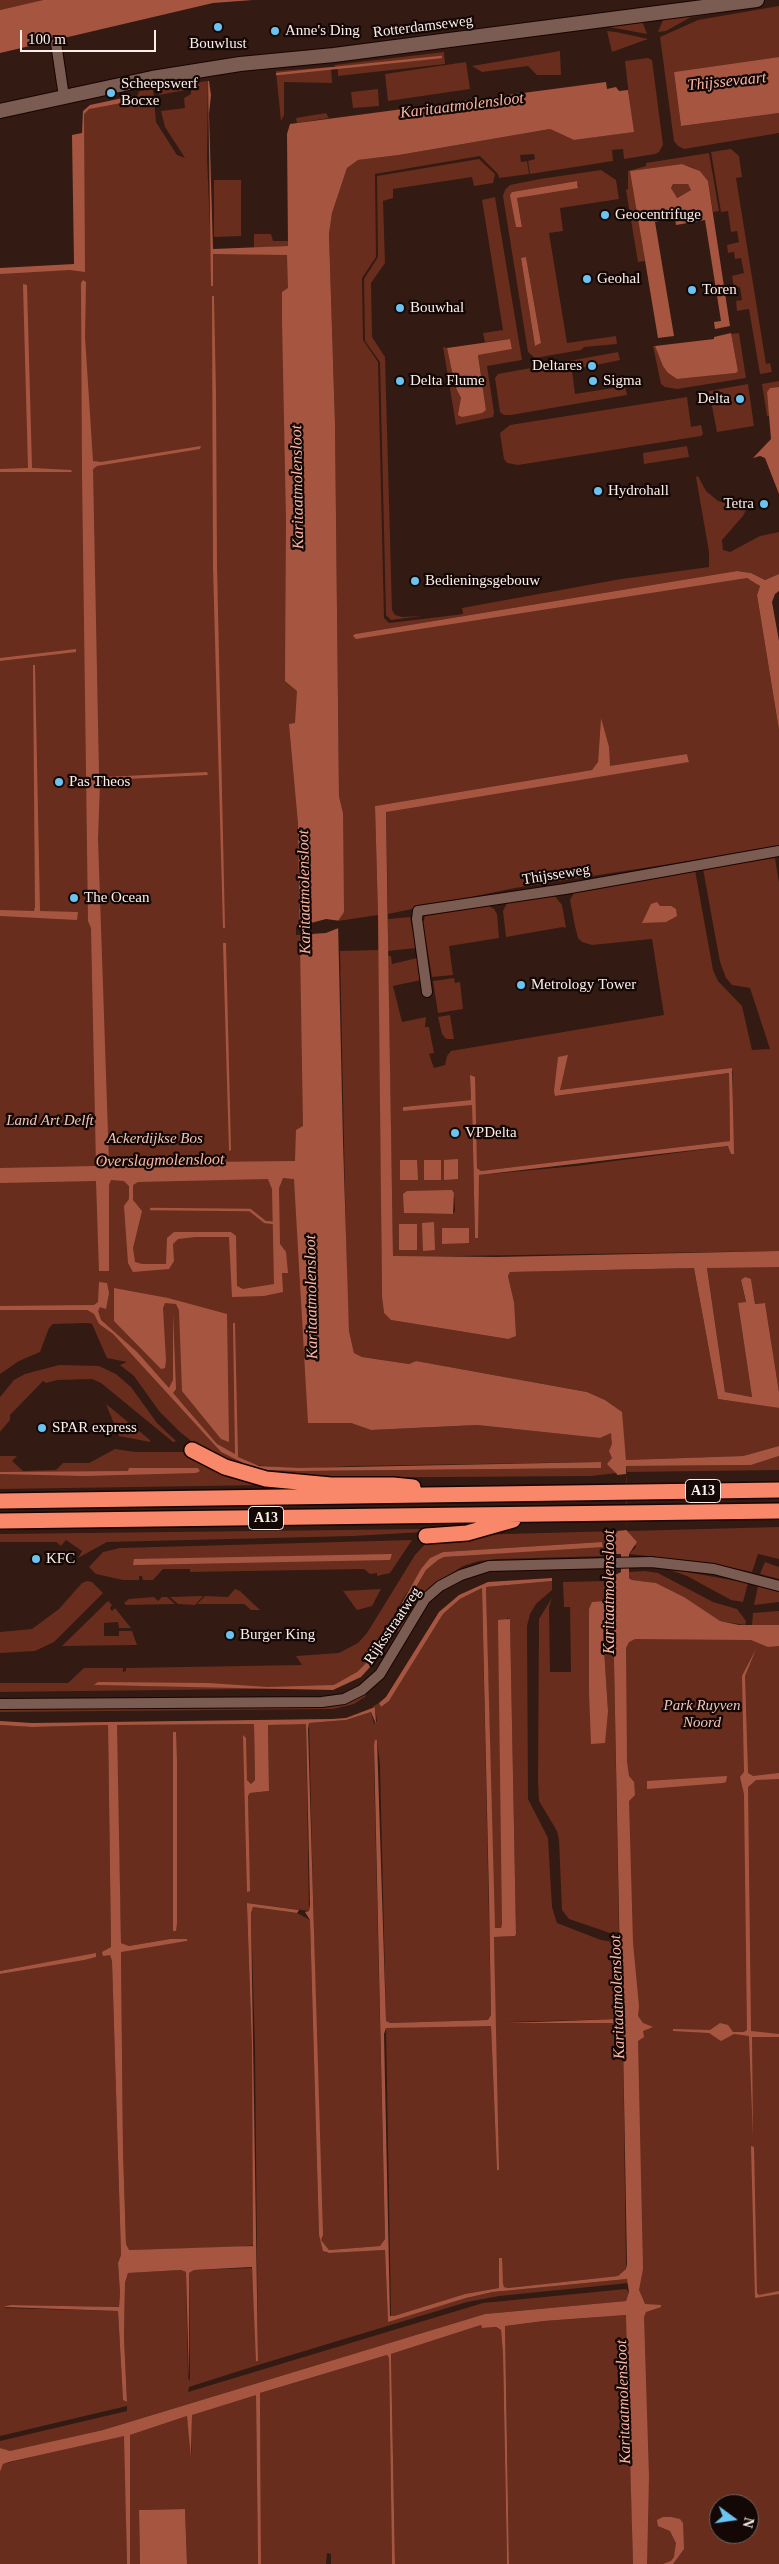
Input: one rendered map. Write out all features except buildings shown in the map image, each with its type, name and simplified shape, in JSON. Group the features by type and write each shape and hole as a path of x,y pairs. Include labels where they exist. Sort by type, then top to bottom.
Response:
{"highway":[{"name":"A13","path":"192,1450 225,1467 266,1479 331,1485 393,1485 466,1494"},
{"name":"A13","path":"0,1501 779,1490"},
{"name":"A13","path":"0,1521 779,1511"},
{"name":"A13","path":"426,1536 467,1533 532,1514"}],"street":[{"name":"Rotterdamseweg","path":"0,111 152,78 241,64 334,55 757,0"},
{"path":"56,43 64,97"},
{"name":"Thijsseweg","path":"427,992 417,918 418,911 565,889 779,851"},
{"name":"Rijksstraatweg","path":"0,1704 338,1701 357,1693 375,1679 425,1599 440,1586 461,1575 489,1566 625,1561 714,1569 779,1586"}],"green space":[{"path":"0,0 43,0 0,10"},
{"path":"779,6 779,57 674,72 681,126 779,113 779,133 684,149 678,146 674,141 660,37 698,20"},
{"path":"738,8 738,10 691,17 666,31 658,32 664,18"},
{"path":"642,21 647,34 604,26"},
{"path":"607,31 616,32 648,39 612,52"},
{"path":"560,51 561,75 537,75 528,66 482,72 472,66"},
{"path":"444,52 445,64 338,76 338,70 334,65"},
{"path":"648,58 652,60 663,145 659,152 655,154 624,159 623,149 612,150 613,161 530,174 528,161 535,159 534,154 520,155 521,162 527,161 529,174 499,178 498,174 480,156 375,174 376,257 362,278 363,340 378,362 384,618 389,623 463,614 462,608 621,579 709,567 709,552 696,477 698,476 706,491 718,501 734,505 750,502 743,516 722,540 723,550 730,552 760,536 779,532 779,574 765,580 751,573 737,571 355,634 354,638 736,578 747,578 760,586 757,595 779,730 779,847 515,888 388,914 386,811 689,761 687,754 610,767 601,719 598,763 592,770 375,806 378,915 338,921 343,813 339,796 335,424 329,234 332,213 347,168 358,160 399,155 550,129 574,140 633,132 625,61"},
{"path":"466,62 470,89 388,101 385,74"},
{"path":"331,67 332,83 284,82 284,115 281,121 276,71"},
{"name":"Ackerdijkse Bos","path":"208,81 207,158 211,251 289,251 313,1423 351,1423 371,1430 477,1425 600,1438 612,1433 612,1458 617,1473 591,1476 298,1478 250,1472 200,1448 180,1432 159,1411 134,1376 120,1365 127,1362 107,1358 92,1324 88,1323 53,1324 49,1328 40,1352 19,1361 0,1374 0,1310 87,1310 94,1314 99,1324 113,1334 221,1452 249,1466 264,1470 299,1471 601,1468 600,1462 351,1466 300,1469 254,1465 224,1451 209,1438 114,1333 100,1323 94,1311 86,1307 0,1309 0,270 82,268 83,129 84,112 89,107 137,97 139,91 153,89 156,122 177,155 185,158 165,127 161,111 185,108 184,98 191,94 191,89 159,95 160,87"},
{"path":"378,89 379,106 353,108 351,92"},
{"path":"326,113 329,118 297,123 296,118"},
{"path":"731,149 739,156 742,177 736,178 766,364 770,363 772,372 760,374 749,309 737,311 736,301 742,300 740,287 734,288 732,276 744,273 741,258 735,259 734,252 728,253 727,245 739,242 737,231 731,232 728,211 721,212 711,152"},
{"path":"709,153 719,211 713,212 708,181 700,171 682,164 631,171 645,261 638,262 626,190 628,189 628,171 646,166 646,163"},
{"path":"479,159 495,174 493,183 474,186 472,177 393,189 393,198 383,201 385,263 371,283 372,337 385,357 392,610 395,615 402,617 422,616 391,620 386,615 380,362 365,341 364,279 378,257 377,176"},
{"path":"601,170 616,180 619,199 560,208 563,231 549,233 567,343 616,336 617,344 584,347 581,350 535,358 528,352 503,196 505,190 510,185","holes":["576,181 579,186 517,198 522,226 516,227 512,192","526,257 541,343 535,346 521,258"]},
{"path":"214,180 241,180 241,236 214,237"},
{"path":"673,184 688,184 691,190 676,198 671,188"},
{"path":"495,197 522,360 487,366 494,412 493,417 456,425 443,347 447,348 455,386 461,398 486,410 478,354 512,349 510,339 485,342 483,333 503,330 482,200"},
{"path":"254,234 271,234 273,241 289,241 288,246 254,248"},
{"path":"739,333 746,378 677,389 665,387 661,384 653,346 655,346 668,373 677,379 736,373 738,371 731,334"},
{"path":"618,352 620,360 572,370 575,394 625,386 627,395 511,415 504,415 500,412 495,378 498,374"},
{"path":"779,381 779,387 770,388 767,392 770,416 767,416 762,384"},
{"path":"748,384 754,426 717,432 709,391"},
{"path":"687,397 691,427 701,425 703,434 701,436 518,465 507,463 504,459 500,433 510,425"},
{"path":"687,446 689,457 644,464 643,453"},
{"path":"775,858 779,883 779,1251 393,1257 388,956 391,956 392,964 417,958 421,980 393,986 402,1022 426,1017 425,1027 429,1027 434,1053 429,1054 434,1068 445,1065 447,1056 451,1051 664,1015 652,939 592,945 582,942 578,938 570,900 575,891 695,870 713,970 718,981 742,1006 752,1050 770,1049 750,988 732,985 726,978 720,962 703,869","holes":["568,1055 559,1090 733,1071 731,1154 729,1146 576,1166 479,1175 475,1238 472,1104 403,1111 403,1107 471,1100 470,1076 477,1168 481,1171 730,1141 729,1073 556,1096","452,1190 454,1193 455,1211 453,1214 404,1213"]},
{"path":"554,895 562,905 566,928 506,937 503,911 508,901"},
{"path":"487,905 494,909 497,914 499,938 449,946 453,975 432,977 423,923 425,916"},
{"path":"410,917 416,948 388,951 388,919"},
{"path":"379,950 382,1297 384,1313 391,1320 508,1339 514,1302 508,1276 510,1272 694,1268 718,1399 779,1408 779,1446 743,1456 626,1460 621,1412 605,1400 587,1392 416,1361 409,1364 362,1357 354,1353 349,1331 347,1290 340,951"},
{"path":"454,978 455,983 460,982 463,1009 438,1013 433,981"},
{"path":"450,1015 454,1039 446,1039 442,1034 438,1017"},
{"path":"707,1267 779,1267 779,1392 765,1303 755,1304 751,1279 741,1280 746,1303 738,1303 752,1397 725,1392"},
{"path":"59,1365 99,1366 116,1374 131,1387 157,1423 176,1441 173,1442 101,1383 92,1379 57,1380 46,1383 43,1381 10,1415 10,1420 0,1432 0,1397 14,1380 25,1374"},
{"path":"106,1404 150,1440 150,1442 119,1436"},
{"path":"115,1449 135,1452 183,1452 270,1485 0,1489 0,1456 17,1456 12,1461 23,1471 56,1470 63,1463 89,1463"},
{"path":"779,1456 779,1470 627,1472 626,1466 751,1465"},
{"path":"779,1527 779,1559 758,1554 752,1572 709,1563 629,1554 636,1547 627,1531"},
{"path":"425,1529 425,1532 353,1536 107,1542 78,1558 82,1551 66,1540 61,1546 56,1542 0,1542 0,1534"},
{"path":"618,1531 607,1546 615,1554 606,1556 498,1559 479,1561 463,1566 435,1584 398,1637 397,1622 426,1570 444,1557 603,1546 602,1542 443,1552 430,1558 404,1597 371,1658 357,1672 335,1688 0,1692 0,1683 68,1683 84,1668 123,1668 123,1672 126,1671 126,1668 302,1665 296,1656 339,1653 358,1643 367,1633 415,1555 427,1542 450,1537","holes":["163,1683 208,1683 208,1687 95,1685"]},
{"path":"412,1540 390,1573 377,1576 377,1573 370,1574 364,1569 190,1572 190,1569 163,1569 153,1580 143,1580 142,1576 139,1576 139,1580 123,1580 96,1574 89,1567 103,1552 120,1548"},
{"path":"765,1562 779,1567 779,1579 760,1574"},
{"path":"665,1568 748,1583 743,1602 731,1600 687,1576"},
{"path":"645,1571 658,1573 713,1602 737,1609 746,1621 745,1625 719,1621 684,1597 656,1583 632,1580 629,1577 629,1572"},
{"path":"552,1581 552,1590 536,1604 530,1614 527,1626 528,1799 548,1838 552,1907 557,1923 601,1940 620,1943 621,2017 619,2019 506,2022 616,2023 621,2026 623,2041 626,2269 618,2276 508,2288 504,2287 500,2258 499,2288 465,2294 391,2317 386,2028 489,2024 491,2026 497,2170 494,1937 515,1936 516,1934 510,1619 507,1618 502,1924 501,1928 494,1928 486,1587"},
{"path":"606,1581 614,1583 614,1600 593,1602 589,1609 608,1711 603,1633 605,1611 613,1611 619,1932 610,1933 569,1919 562,1910 559,1840 557,1831 539,1801 538,1781 539,1619 552,1598 549,1607 550,1672 571,1672 570,1607 564,1607 563,1582"},
{"path":"92,1582 103,1593 54,1642 35,1651 0,1653 0,1632 32,1629 59,1609 82,1583"},
{"path":"758,1586 779,1592 779,1602 754,1605"},
{"path":"482,1588 491,2015 488,2020 390,2023 386,2021 380,1765 377,1740 374,1745 374,1765 385,2239 380,2246 329,2250 321,2240 309,1723 346,1720 371,1712 374,1724 377,1721 375,1707 372,1707 379,1703 381,1707 389,1701 443,1614 460,1599"},
{"path":"235,1589 240,1591 260,1610 251,1610 244,1604 197,1604 205,1596 228,1597"},
{"path":"381,1589 372,1606 357,1610 343,1591"},
{"path":"203,1596 195,1605 178,1604 170,1597"},
{"path":"154,1597 158,1601 162,1597 167,1597 175,1604 126,1605 124,1603 129,1599"},
{"path":"108,1601 112,1605 110,1608 112,1611 115,1608 131,1628 119,1628 118,1622 104,1623 104,1636 119,1636 119,1631 132,1631 137,1645 62,1646"},
{"path":"779,1611 779,1625 752,1625 753,1613"},
{"name":"Park Ruyven Noord","path":"623,1631 779,1638 779,2564 645,2564"},
{"path":"364,1693 366,1696 354,1704 333,1709 0,1712 0,1709 332,1706 345,1703"},
{"path":"306,1723 309,1911 247,1903 252,2049 254,2245 128,2250 126,2244 123,2150 121,1951 187,1941 187,1939 170,1939 129,1946 121,1943 116,1725 254,1724 255,1780 251,1784 247,1780 246,1738 249,1892 248,1796 250,1793 269,1791 268,1725"},
{"path":"0,1725 32,1727 108,1725 111,1947 103,1952 110,1955 112,1961 121,2255 118,2263 119,2307 11,2305 4,2308 118,2311 123,2400 127,2402 124,2337 125,2283 128,2273 181,2270 186,2272 188,2378 190,2381 189,2273 194,2270 252,2268 258,2362 255,2049 251,1913 253,1907 297,1913 310,1920 319,2235 326,2253 385,2250 388,2321 493,2292 627,2279 629,2283 499,2296 467,2302 189,2387 188,2392 483,2303 626,2289 629,2292 626,2301 485,2314 103,2430 10,2452 0,2448 0,2441 127,2411 127,2406 0,2436 0,1974 96,1957 94,1954 0,1971"},
{"path":"627,2315 633,2564 509,2564 505,2326"},
{"path":"481,2325 482,2328 495,2327 501,2330 507,2564 395,2564 391,2354"},
{"path":"387,2355 389,2358 392,2564 331,2564 331,2554 327,2553 326,2564 261,2564 260,2393"},
{"path":"254,2394 256,2395 258,2564 187,2564 185,2509 139,2510 140,2564 130,2564 130,2435 187,2416 192,2457 192,2415"},
{"path":"121,2435 124,2436 125,2440 127,2564 0,2564 0,2472 3,2464"}],"water":[{"path":"43,0 253,0 213,3 0,53 0,10"},
{"name":"Thijssevaart","path":"779,57 779,113 681,126 674,72"},
{"name":"Karitaatmolensloot","path":"208,81 211,95 209,114 213,249 288,246 287,134 290,124 606,82 607,89 616,87 619,91 628,90 634,132 574,140 550,129 399,155 358,160 347,168 332,213 329,234 335,424 339,796 343,813 344,912 338,921 349,1331 354,1353 362,1357 409,1364 416,1361 587,1392 605,1400 622,1412 626,1460 743,1456 779,1446 779,1456 751,1465 626,1466 627,1531 637,1542 629,1554 629,1578 656,1583 684,1597 720,1621 739,1625 779,1625 779,1646 768,1647 751,1640 635,1639 629,1642 626,1648 627,1762 629,1776 634,1782 635,1795 629,1801 633,1943 639,2006 638,2016 643,2023 653,2027 643,2031 644,2037 638,2041 643,2269 639,2290 645,2304 661,2305 661,2307 646,2312 644,2317 649,2477 647,2564 633,2564 626,2315 505,2326 509,2564 507,2564 503,2355 501,2330 496,2327 482,2328 481,2325 391,2354 395,2564 392,2564 389,2358 387,2355 260,2393 261,2564 258,2564 256,2395 192,2415 191,2458 187,2416 130,2435 130,2564 127,2564 124,2436 9,2462 3,2464 0,2472 0,2448 10,2451 103,2430 485,2314 626,2301 629,2292 627,2279 493,2292 466,2298 388,2322 385,2250 329,2253 323,2251 319,2235 310,1920 305,1912 309,1911 310,1905 306,1724 268,1725 269,1791 250,1793 248,1796 250,1891 247,1892 243,1735 246,1738 247,1780 251,1784 255,1780 254,1724 117,1725 121,1943 129,1946 170,1939 187,1939 187,1941 121,1952 123,2150 126,2244 129,2250 253,2246 252,2049 247,1903 299,1910 297,1913 253,1907 251,1913 258,2361 256,2361 252,2267 194,2270 189,2273 189,2381 186,2272 181,2270 128,2273 125,2283 124,2337 127,2402 123,2400 118,2311 3,2307 11,2305 119,2307 118,2263 121,2255 112,1961 110,1955 103,1956 102,1952 111,1947 108,1725 32,1727 0,1725 0,1721 32,1723 332,1719 346,1718 375,1707 376,1724 371,1712 346,1720 309,1723 308,1729 323,2235 321,2240 329,2250 380,2246 385,2239 374,1745 375,1740 377,1740 386,2021 390,2023 488,2020 491,2015 482,1588 460,1599 443,1614 389,1701 381,1707 379,1703 386,1697 439,1612 459,1595 488,1582 552,1578 552,1581 486,1587 495,1928 501,1928 502,1924 498,1620 510,1619 516,1934 515,1936 494,1937 499,2170 497,2170 491,2026 386,2028 384,2034 390,2316 465,2294 499,2288 499,2258 502,2258 504,2287 508,2288 618,2276 626,2269 627,2264 623,2041 621,2026 616,2023 506,2023 618,2019 621,2017 613,1611 605,1611 603,1633 608,1711 605,1743 591,1744 589,1692 589,1609 592,1602 614,1600 614,1583 611,1577 621,1572 621,1554 615,1554 607,1546 618,1531 617,1474 607,1464 612,1458 609,1451 612,1444 611,1433 600,1438 477,1425 371,1430 351,1423 308,1423 294,1179 283,1178 279,1188 280,1244 286,1252 288,1273 282,1273 283,1292 264,1296 232,1297 229,1237 178,1239 173,1244 174,1261 169,1269 133,1272 128,1263 124,1206 129,1199 129,1186 124,1181 111,1180 109,1185 109,1271 99,1271 96,1181 0,1183 0,1168 96,1166 91,928 88,921 82,474 81,283 83,280 86,282 85,337 93,461 101,462 201,446 200,449 97,466 93,469 99,774 104,777 207,772 208,775 105,780 100,783 98,839 109,1163 295,1161 296,1130 303,1126 298,823 289,724 295,723 297,691 285,681 286,520 282,292 288,288 287,255 213,254 213,286 211,286","holes":["268,1179 272,1189 274,1284 243,1289 237,1286 236,1236 231,1232 174,1232 167,1238 166,1264 142,1264 135,1262 133,1248 142,1211 133,1200 133,1185 138,1182"]},
{"path":"132,96 132,101 89,109 84,114 85,272 70,270 0,274 0,268 74,264 72,135 82,133 83,111 90,105"},
{"path":"682,164 700,171 708,181 730,326 715,329 714,322 721,321 705,220 676,225 675,218 655,222 674,336 658,338 630,171","holes":["673,184 688,184 691,190 677,198 671,188"]},
{"path":"577,181 578,188 517,198 522,227 516,227 510,195 512,192"},
{"path":"526,257 541,343 535,346 521,258"},
{"path":"23,284 27,285 32,468 71,470 72,472 0,472 0,469 28,468"},
{"path":"212,296 214,296 217,565 225,928 223,928 213,567"},
{"path":"731,333 738,371 736,373 677,379 668,373 663,366 655,346 714,339 714,337"},
{"path":"510,339 512,349 478,355 486,410 482,413 462,417 458,415 461,398 455,386 447,348"},
{"path":"779,387 779,494 765,458 760,456 753,458 771,439 767,392 770,388"},
{"path":"737,571 751,573 765,580 779,574 779,591 775,594 772,602 779,641 779,730 757,595 760,586 747,578 356,639 353,636 355,634"},
{"path":"76,649 76,652 0,661 0,658"},
{"path":"33,665 35,665 40,911 78,912 77,920 0,916 0,910 34,911 35,907"},
{"path":"601,718 609,747 610,766 687,754 689,762 386,812 393,1256 497,1257 779,1251 779,1267 707,1268 725,1392 752,1397 738,1303 746,1302 741,1280 745,1277 751,1279 755,1304 765,1303 779,1392 779,1408 718,1399 694,1268 510,1272 508,1276 514,1302 516,1336 508,1339 391,1320 384,1313 382,1297 375,806 592,770 598,762"},
{"path":"657,902 660,906 671,906 676,909 677,916 666,922 642,923 651,904"},
{"path":"223,943 226,943 231,1150 229,1151"},
{"path":"568,1055 560,1090 732,1068 734,1154 731,1154 728,1146 479,1175 478,1238 475,1238 472,1105 403,1111 403,1107 471,1100 470,1075 475,1077 477,1168 481,1171 730,1141 729,1073 555,1096 558,1057"},
{"path":"458,1159 458,1179 444,1180 444,1160"},
{"path":"400,1160 417,1160 418,1180 400,1180"},
{"path":"424,1160 441,1160 441,1180 424,1180"},
{"path":"452,1190 454,1193 453,1214 404,1213 403,1194 407,1191"},
{"path":"434,1222 435,1250 423,1251 422,1223"},
{"path":"399,1224 417,1224 417,1250 399,1250"},
{"path":"442,1228 469,1228 469,1243 442,1244"},
{"path":"99,1282 107,1283 109,1293 106,1309 100,1307 98,1311 101,1320 137,1352 169,1388 173,1380 173,1312 176,1389 173,1393 217,1444 235,1454 233,1323 235,1323 238,1457 259,1466 299,1468 601,1462 601,1468 299,1471 264,1470 249,1466 221,1452 113,1334 99,1324 94,1314 87,1310 0,1310 0,1306 94,1305 98,1302"},
{"path":"114,1288 168,1298 227,1314 229,1442 221,1439 182,1391 179,1310 176,1304 165,1303 163,1308 166,1361 165,1368 161,1369 114,1321"},
{"path":"129,1468 198,1468 200,1471 196,1473 84,1476 0,1474 0,1472 128,1471"},
{"path":"602,1542 603,1547 444,1557 438,1560 426,1570 370,1667 361,1677 333,1690 94,1685 98,1682 208,1683 268,1687 334,1685 357,1672 371,1658 421,1569 430,1558 443,1552"},
{"path":"392,1554 390,1560 133,1565 134,1559"},
{"path":"756,1649 745,1676 748,1773 753,1776 779,1773 779,1779 756,1780 748,1787 751,2031 779,2034 779,2037 752,2037 753,2137 749,2036 734,2034 721,2041 709,2033 673,2031 673,2029 710,2030 720,2023 728,2025 733,2032 744,2032 747,2030 744,1794 740,1777 744,1772 742,1676"},
{"path":"173,1732 176,1732 177,1762 176,1931 173,1931"},
{"path":"727,1776 726,1782 723,1783 647,1789 647,1781"},
{"path":"96,1953 96,1957 84,1960 0,1974 0,1971"},
{"path":"751,2146 754,2147 757,2293 759,2295 779,2291 779,2294 755,2298"},
{"path":"185,2509 187,2564 140,2564 139,2510"},
{"path":"663,2517 680,2519 683,2523 684,2549 673,2564 663,2564 671,2561 674,2557 676,2543 670,2531 658,2526 657,2520"}],"pier":[{"path":"326,919 341,921 341,927 326,933 296,935 296,927"},
{"path":"626,1474 627,1530 617,1531 617,1475"}],"waterway":[{"path":"277,74 441,57"},
{"path":"151,1209 250,1210 265,1222 275,1223"}],"place":[{"name":"Bouwlust","path":"218,27"},
{"name":"Anne's Ding","path":"275,31"},
{"name":"Scheepswerf Bocxe","path":"111,93"},
{"name":"Geocentrifuge","path":"605,215"},
{"name":"Geohal","path":"587,279"},
{"name":"Toren","path":"692,290"},
{"name":"Bouwhal","path":"400,308"},
{"name":"Deltares","path":"592,366"},
{"name":"Delta Flume","path":"400,381"},
{"name":"Sigma","path":"593,381"},
{"name":"Delta","path":"740,399"},
{"name":"Hydrohall","path":"598,491"},
{"name":"Tetra","path":"764,504"},
{"name":"Bedieningsgebouw","path":"415,581"},
{"name":"Pas Theos","path":"59,782"},
{"name":"The Ocean","path":"74,898"},
{"name":"Metrology Tower","path":"521,985"},
{"name":"VPDelta","path":"455,1133"},
{"name":"SPAR express","path":"42,1428"},
{"name":"KFC","path":"36,1559"},
{"name":"Burger King","path":"230,1635"}],"park label":[{"name":"Land Art Delft","path":"50,1121"}],"water label":[{"name":"Overslagmolensloot","path":"160,1161"}]}
